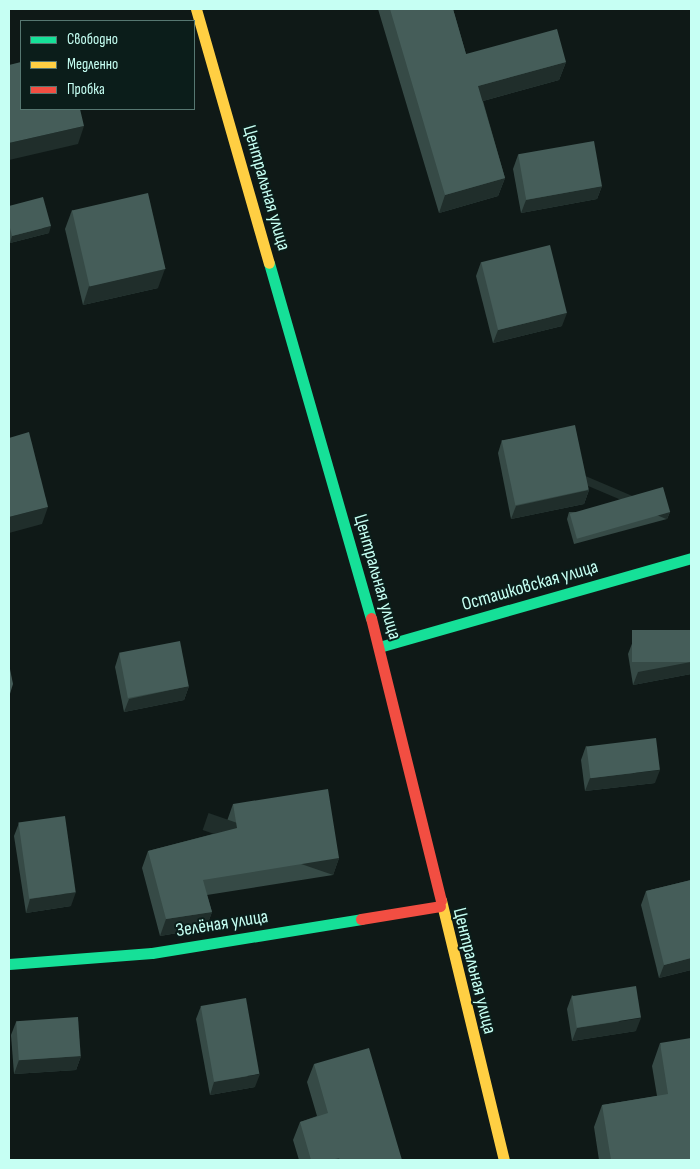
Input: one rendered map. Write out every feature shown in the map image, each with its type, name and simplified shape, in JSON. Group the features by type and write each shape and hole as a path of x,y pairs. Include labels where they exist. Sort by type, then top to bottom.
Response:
{"street":[{"name":"Центральная улица","path":"196,9 378,648 504,1160"},
{"name":"Осташковская улица","path":"378,648 691,558"},
{"name":"Зелёная улица","path":"9,964 152,953 440,906"}],"building":[{"path":"390,9 453,9 466,54 557,29 566,62 478,86 505,178 445,195"},
{"path":"20,62 20,110 80,110 84,126 9,143 9,65"},
{"path":"594,141 602,186 526,200 518,154"},
{"path":"148,193 166,269 90,287 72,211"},
{"path":"43,197 51,226 12,236 9,224 9,206"},
{"path":"550,245 567,313 498,330 481,262"},
{"path":"575,425 589,490 515,505 502,441"},
{"path":"29,432 48,507 9,517 9,438"},
{"path":"663,487 670,512 577,539 570,514"},
{"path":"632,630 691,630 691,662 632,662"},
{"path":"180,641 189,686 128,698 119,653"},
{"path":"9,664 13,684 9,697"},
{"path":"656,738 660,770 590,778 587,747"},
{"path":"328,789 339,858 203,880 212,912 166,919 148,851 237,828 233,804"},
{"path":"65,816 76,892 29,899 18,823"},
{"path":"691,880 691,958 664,965 646,891"},
{"path":"636,986 641,1018 577,1028 572,996"},
{"path":"246,998 259,1074 214,1082 201,1006"},
{"path":"78,1017 81,1056 19,1060 16,1021"},
{"path":"691,1038 691,1160 611,1160 602,1105 668,1094 660,1043"},
{"path":"369,1048 402,1160 340,1160 339,1158 311,1160 300,1122 328,1113 314,1064"}],"traffic: fast":[{"path":"269,263 371,618"},
{"path":"379,647 691,558"},
{"path":"9,964 152,953 361,919"}],"traffic: slow":[{"path":"196,9 269,263"},
{"path":"441,900 504,1160"}],"traffic: jam":[{"path":"371,618 441,900"},
{"path":"361,919 440,906"}]}
